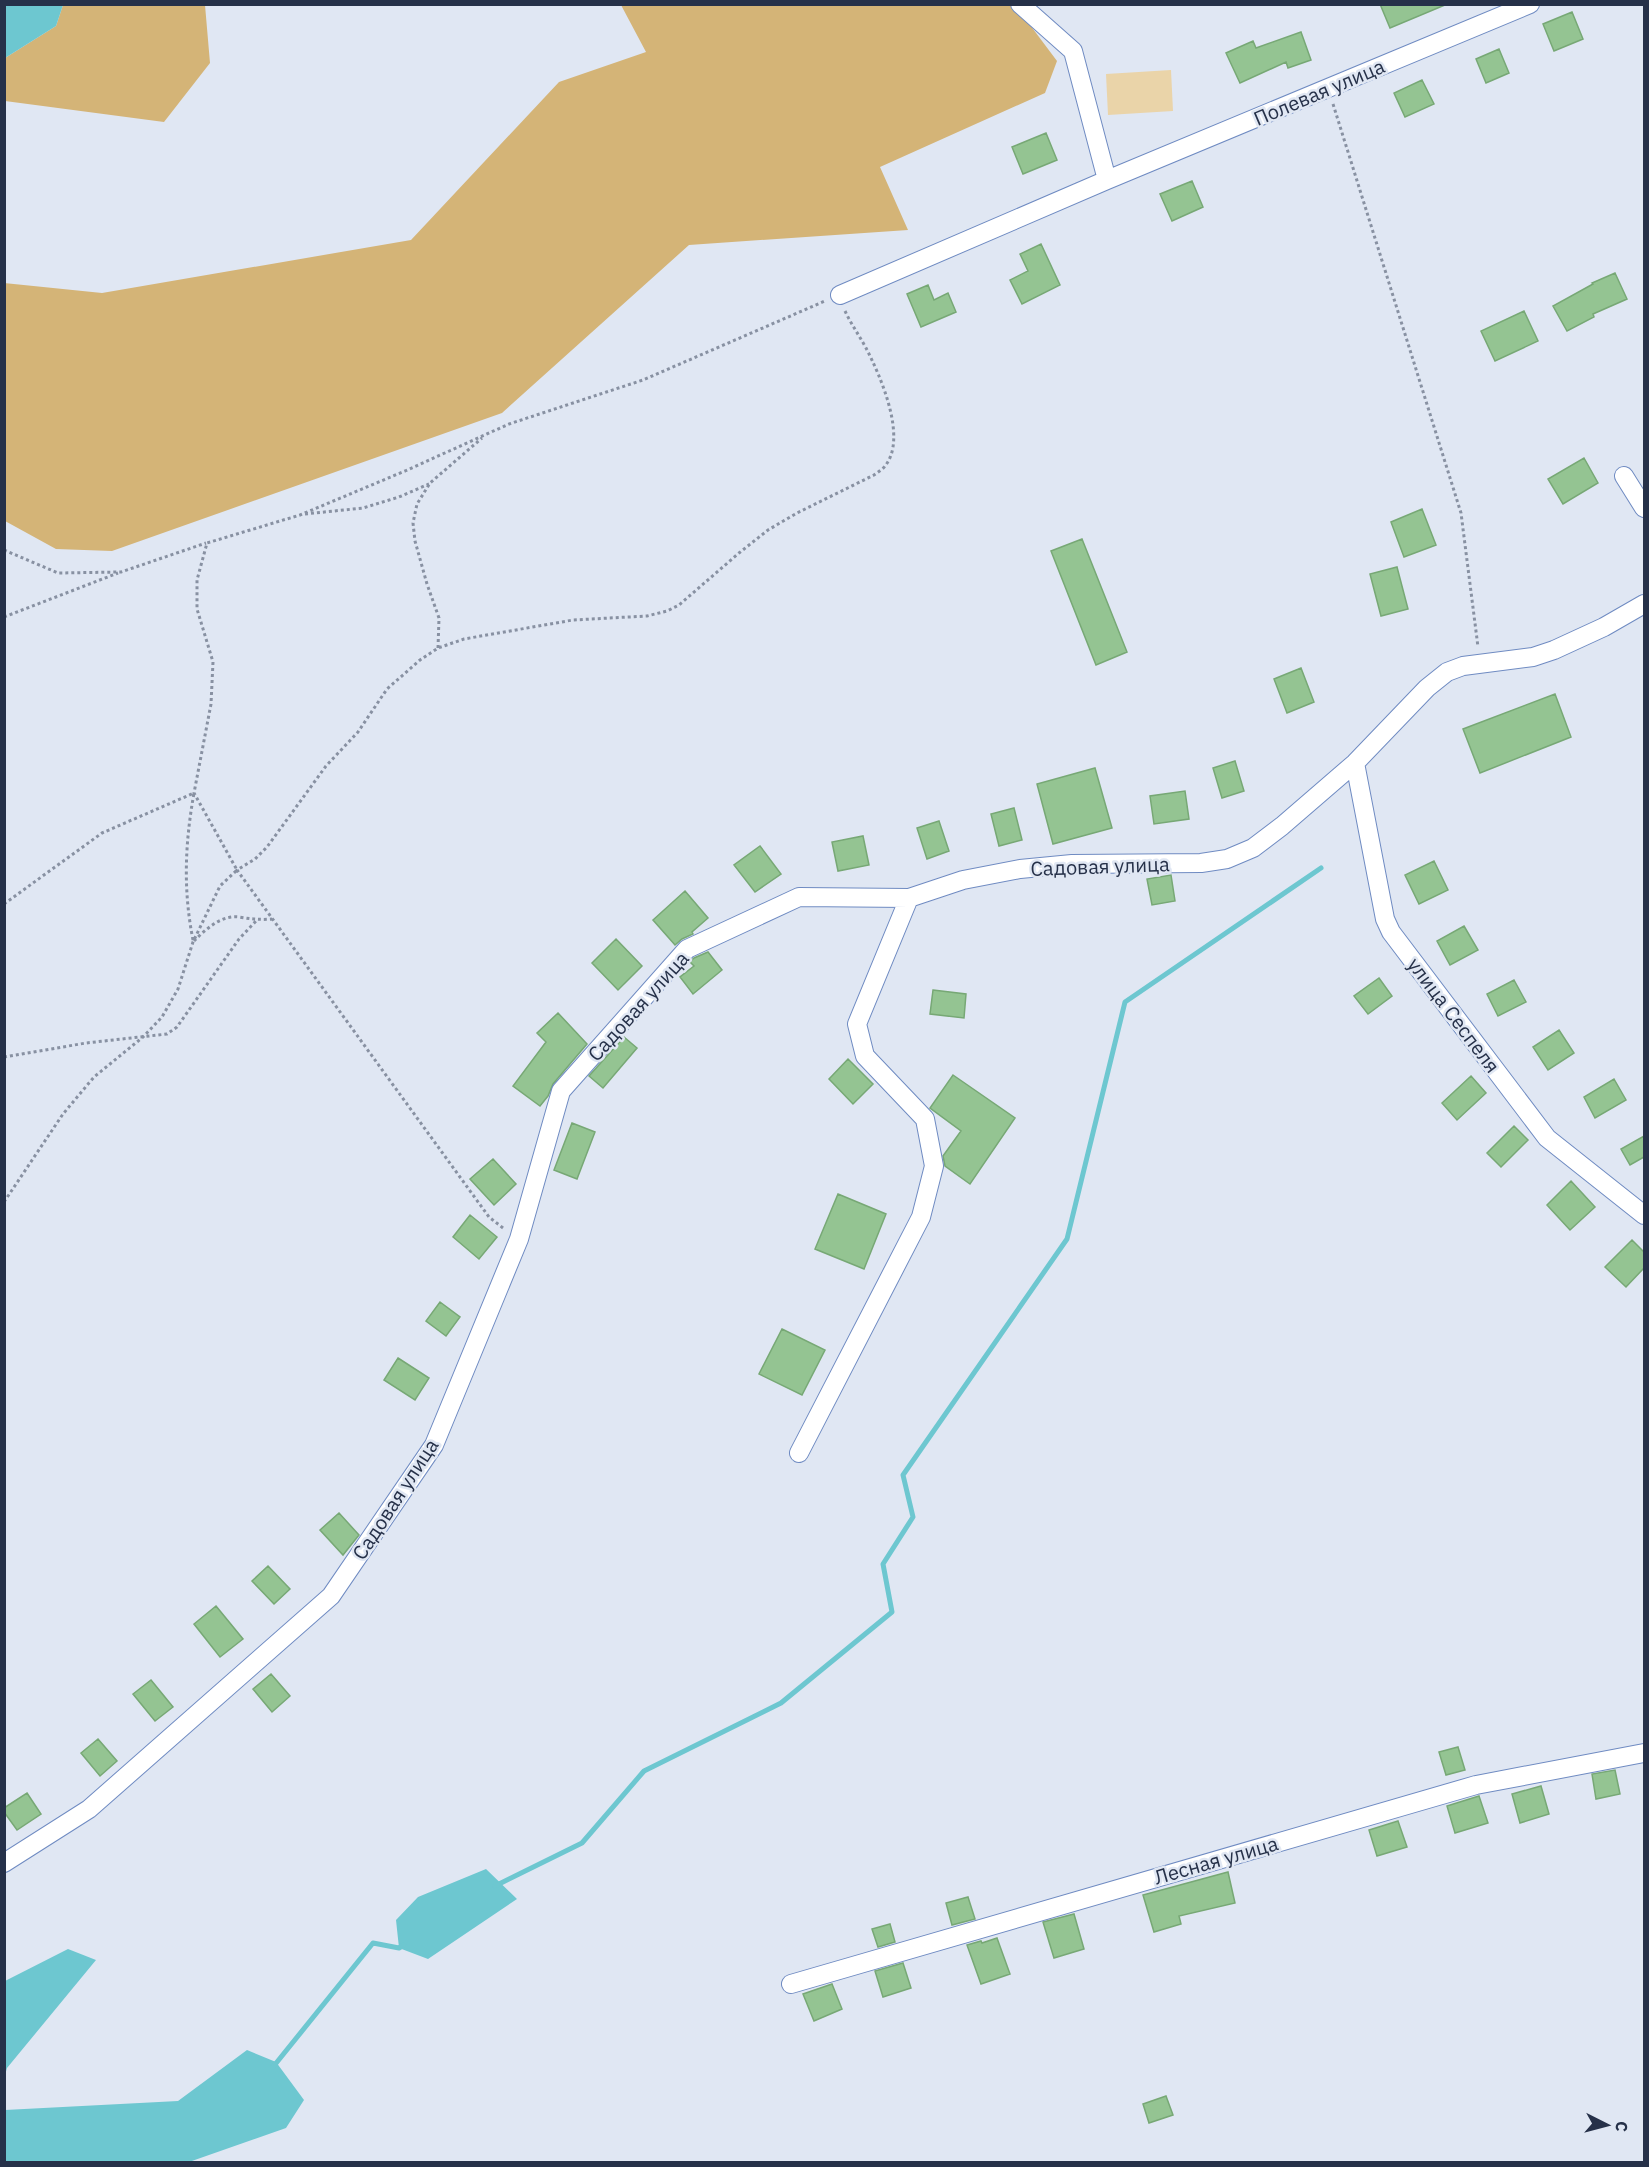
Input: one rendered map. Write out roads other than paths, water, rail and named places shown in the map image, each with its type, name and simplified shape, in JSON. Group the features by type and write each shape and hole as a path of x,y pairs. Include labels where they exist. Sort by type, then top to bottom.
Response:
{"street":[{"path":"1020,4 1073,51 1107,180"},
{"name":"Полевая улица","path":"840,295 1107,180 1530,4"},
{"path":"1624,476 1644,508"},
{"name":"Садовая улица","path":"4,1863 89,1809 331,1596 434,1444 519,1239 561,1091 687,949 799,897 909,898 963,880 1020,869 1071,864 1201,864 1227,859 1253,848 1282,826 1355,763 1433,683 1447,672 1463,666 1533,657 1554,650 1604,627 1644,604"},
{"name":"улица Сеспеля","path":"1355,763 1385,919 1391,932 1547,1138 1644,1215"},
{"path":"799,1453 921,1217 934,1166 925,1119 865,1056 857,1024 909,898"},
{"name":"Лесная улица","path":"791,1984 1476,1785 1644,1753"}],"water":[{"path":"5,4 63,5 56,26 5,58"},
{"path":"486,1869 517,1899 428,1959 399,1948 396,1920 418,1897"},
{"path":"68,1949 96,1960 7,2068 5,2075 5,1981"},
{"path":"247,2050 276,2062 304,2100 286,2128 189,2162 5,2162 5,2110 178,2101"}],"waterway":[{"path":"495,1886 582,1843 644,1771 781,1703 892,1612 883,1564 913,1517 903,1475 1067,1239 1125,1002 1321,868"},
{"path":"273,2067 373,1943 399,1948 404,1945"}]}
